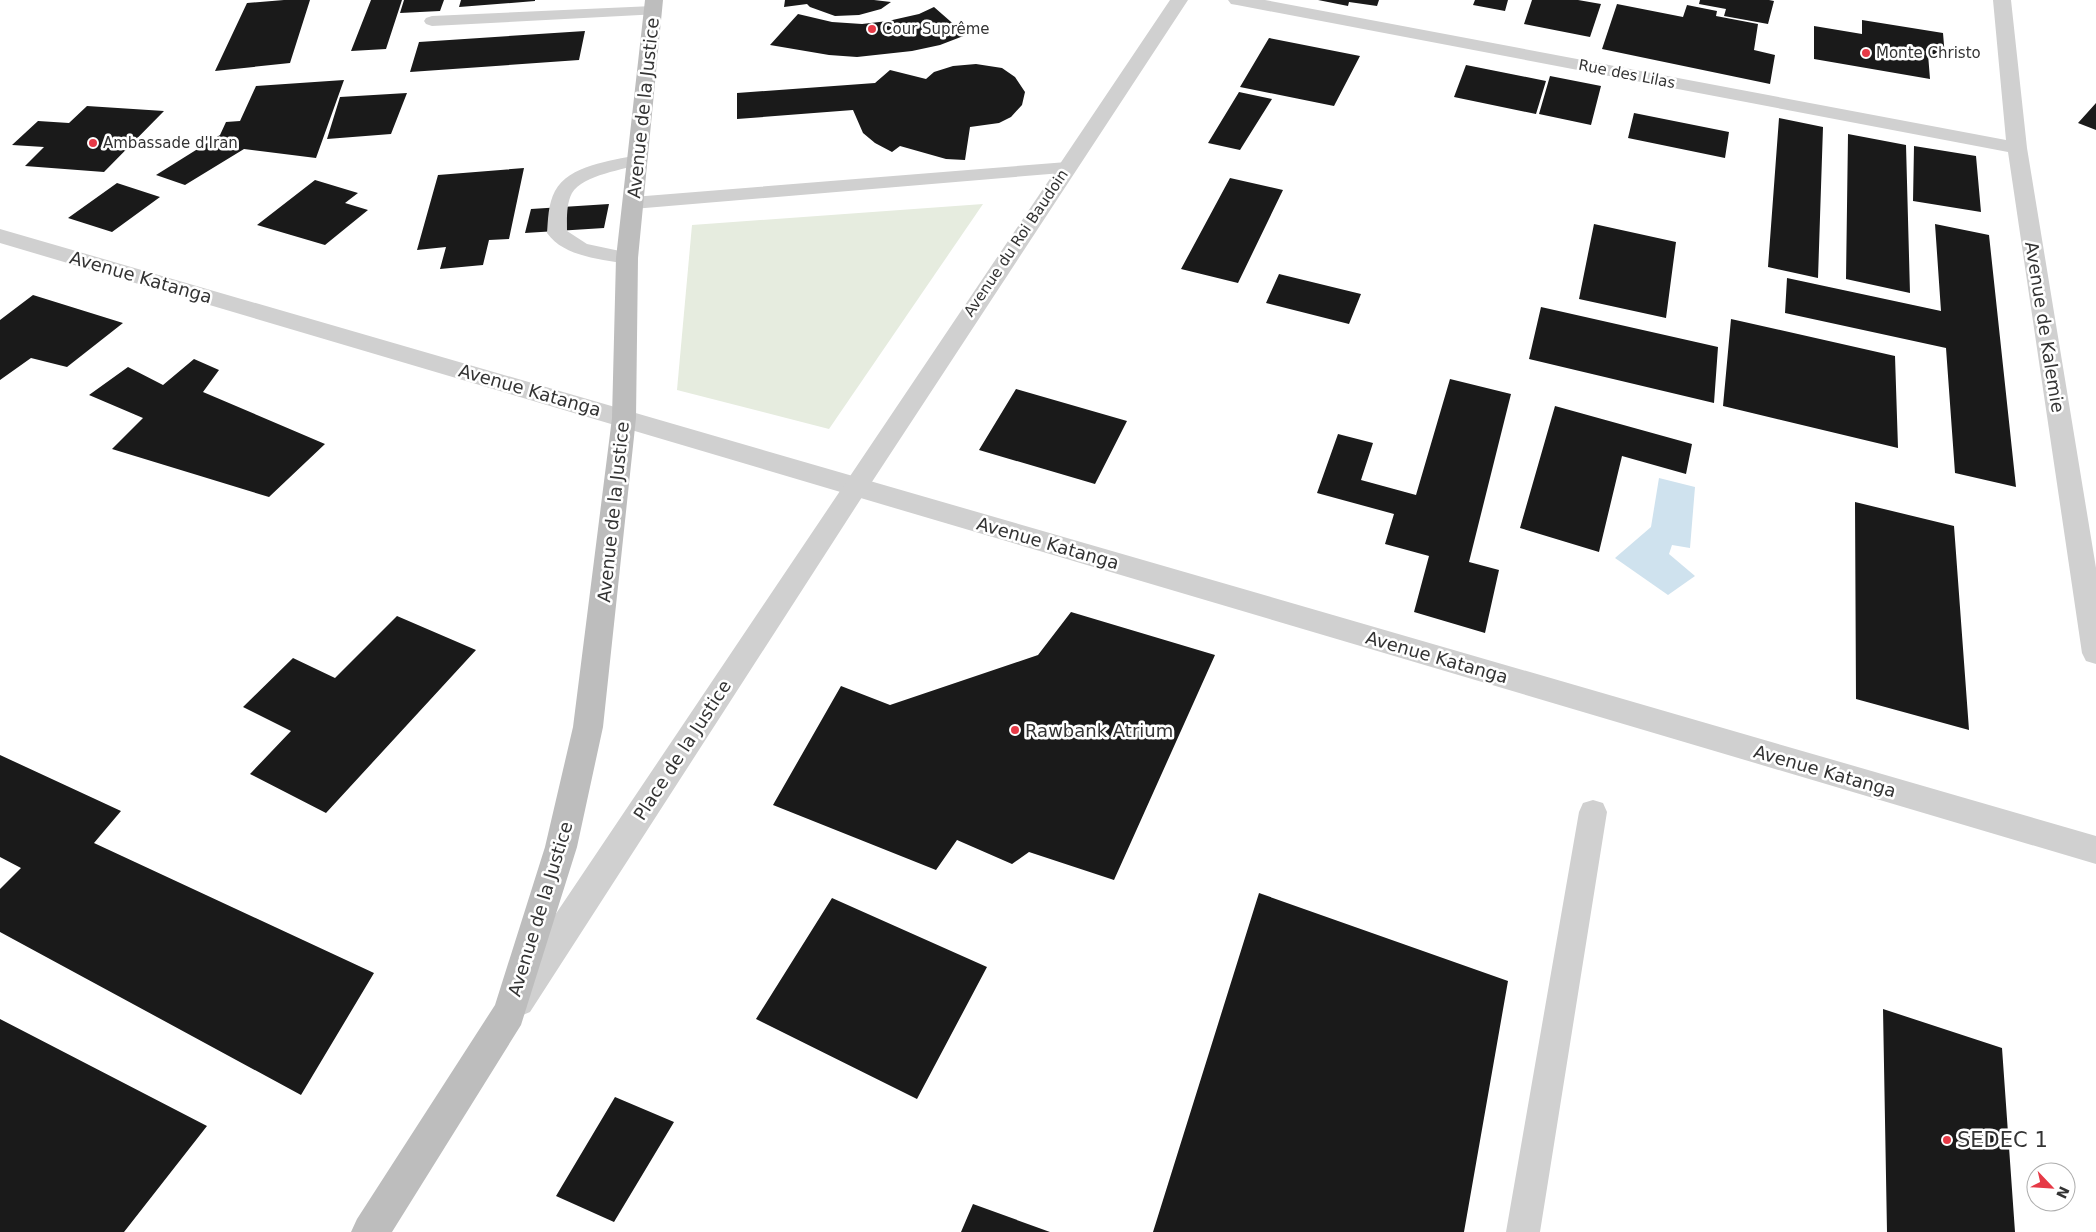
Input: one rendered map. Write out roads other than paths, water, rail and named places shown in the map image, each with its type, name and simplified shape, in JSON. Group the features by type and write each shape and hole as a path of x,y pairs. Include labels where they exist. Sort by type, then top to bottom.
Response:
{"main road":[{"name":"Avenue de la Justice","path":"370,1232 509,1013 561,846 588,727 624,418 627,258 654,6"}],"street":[{"name":"Avenue du Roi Baudoin","path":"855,486 1179,0"},
{"name":"Rue des Lilas","path":"1237,0 2017,148"},
{"name":"Avenue de Kalemie","path":"2002,0 2017,148 2096,654"},
{"path":"633,202 1067,168"},
{"name":"Avenue Katanga","path":"0,236 2096,850"},
{"name":"Place de la Justice","path":"509,1013 855,486"}],"lane":[{"path":"432,21 654,6"},
{"path":"627,258 580,248 565,242 557,233 560,204 564,191 580,176 637,160"},
{"path":"1522,1232 1593,812"}],"water":[{"path":"1659,478 1695,487 1690,548 1672,545 1669,554 1695,576 1668,595 1615,558 1651,527"}],"place":[{"name":"Cour Suprême","path":"872,29"},
{"name":"Monte Christo","path":"1866,53"},
{"name":"Ambassade d'Iran","path":"93,143"},
{"name":"Rawbank Atrium","path":"1015,730"},
{"name":"SEDEC 1","path":"1947,1140"}]}
